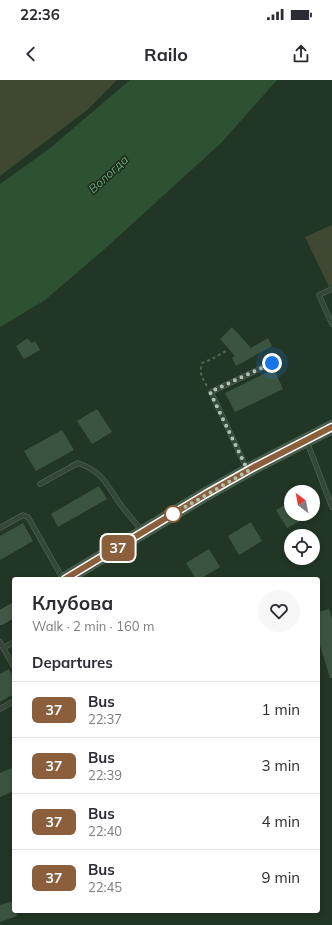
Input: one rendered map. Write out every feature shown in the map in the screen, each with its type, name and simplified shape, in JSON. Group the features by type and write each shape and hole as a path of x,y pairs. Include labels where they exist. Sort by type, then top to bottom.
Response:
{"main road":[{"path":"67,577 206,494 332,427"},
{"path":"0,618 12,611"}],"lane":[{"path":"332,289 319,295 332,324"},
{"path":"248,471 210,392 272,363"},
{"path":"306,440 332,506"},
{"path":"40,484 78,463 91,468 106,482 121,505 143,532"},
{"path":"0,528 23,515 28,517 63,577"},
{"path":"0,642 12,664"},
{"path":"3,648 12,643"},
{"path":"0,709 12,702"}],"path":[{"path":"210,392 201,377 200,369 202,363 212,360 226,351"}],"shaded area":[{"path":"0,80 117,80 87,110 0,176"},
{"path":"332,225 332,285 329,287 305,237"}],"water":[{"name":"Вологда","path":"130,80 277,80 221,143 108,246 45,300 0,327 0,184 49,149"}],"building":[{"path":"232,327 251,348 268,338 272,346 236,366 232,358 235,356 220,339"},
{"path":"28,338 31,343 35,341 40,350 24,359 16,346"},
{"path":"274,369 283,389 235,412 225,393"},
{"path":"97,409 112,432 92,444 77,421"},
{"path":"62,430 74,450 36,471 24,451"},
{"path":"99,486 107,499 58,527 51,514"},
{"path":"284,505 284,521 300,521 287,528 276,510"},
{"path":"251,522 262,541 239,555 228,536"},
{"path":"23,523 33,541 0,560 0,536"},
{"path":"209,549 220,567 203,577 195,577 186,563"},
{"path":"329,609 332,619 332,678 330,678 320,646 320,611"},
{"path":"9,669 12,674 12,695 0,702 0,674"},
{"path":"12,768 12,792 0,797 0,773"},
{"path":"12,901 12,913 16,913 17,916 0,922 0,905"}],"bus line":[{"name":"37","path":"68,577 206,494 254,467 332,427"}],"route":[{"path":"173,514 248,471 210,392 272,363"}]}
